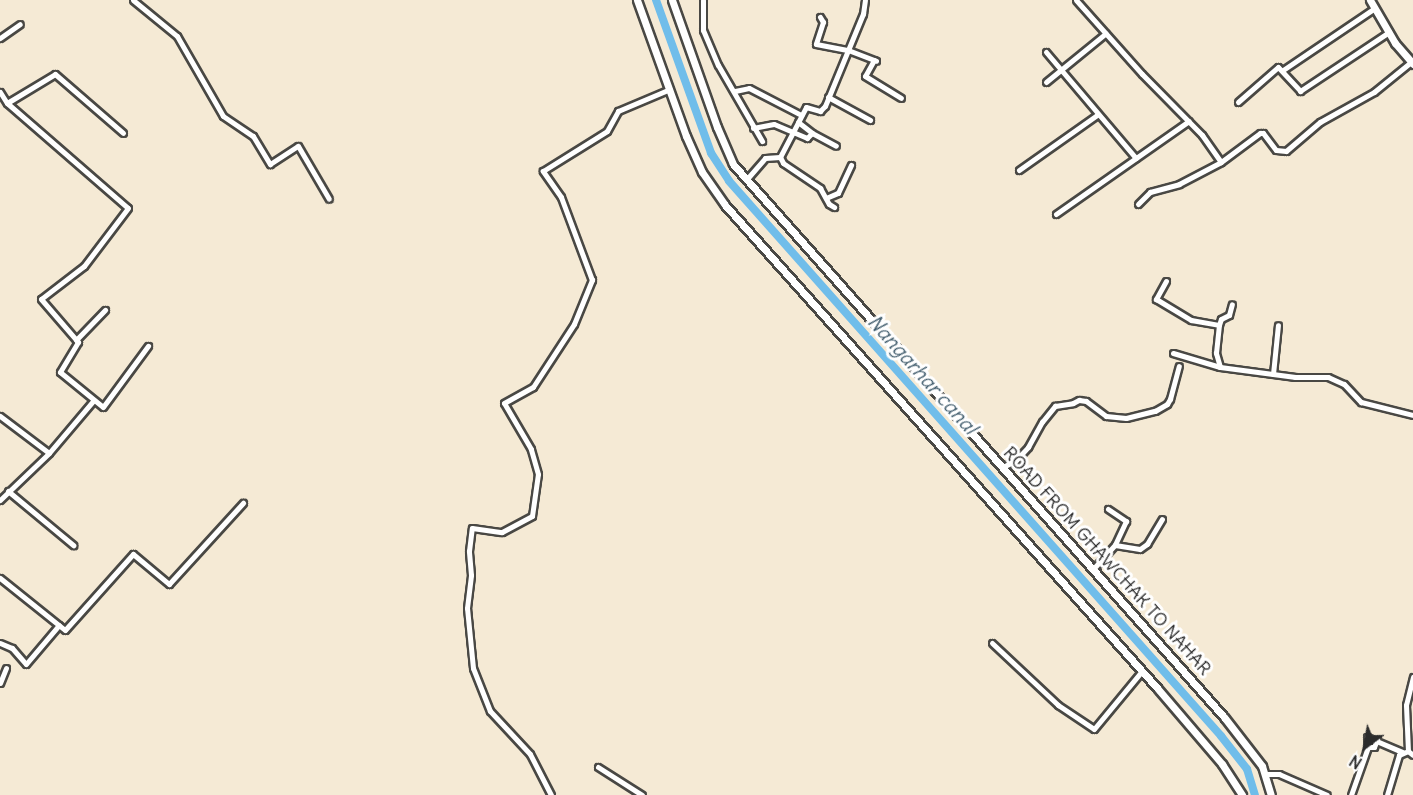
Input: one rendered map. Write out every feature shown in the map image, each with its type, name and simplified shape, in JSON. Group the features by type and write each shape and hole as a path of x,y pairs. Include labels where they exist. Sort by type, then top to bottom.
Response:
{"street":[{"path":"133,0 177,36 223,116 254,136 270,164 298,146 328,200"},
{"path":"637,0 702,172 725,205 1142,671 1222,764 1242,795"},
{"name":"ROAD FROM GHAWCHAK TO NAHAR","path":"672,0 717,127 734,164 746,180 1094,567 1224,717 1267,774 1271,795"},
{"path":"703,0 703,30 718,65 762,141"},
{"path":"780,157 806,107 820,111 828,97 863,14 865,0"},
{"path":"1076,0 1142,74 1189,121 1221,162"},
{"path":"1138,204 1150,192 1179,184 1221,162 1260,133 1263,133 1276,150 1286,151 1320,122 1374,92 1412,63 1389,32 1370,0"},
{"path":"1283,70 1375,8"},
{"path":"820,17 823,22 816,44 848,50 875,61 865,76 901,98"},
{"path":"0,38 20,24"},
{"path":"1238,102 1278,67 1300,91 1389,32"},
{"path":"1046,82 1106,33"},
{"path":"1046,52 1097,115 1136,158"},
{"path":"7,103 55,74 123,133"},
{"path":"735,92 749,88 801,115"},
{"path":"550,795 530,754 490,711 472,668 467,608 472,528 502,532 532,516 538,474 531,449 504,403 533,387 574,324 592,280 561,197 543,171 607,131 618,111 670,89"},
{"path":"0,92 7,103 128,208 84,267 41,300 78,344 59,370 93,401 104,407 148,346"},
{"path":"828,97 870,120"},
{"path":"1019,170 1097,115"},
{"path":"1056,214 1189,121"},
{"path":"798,122 836,147"},
{"path":"753,128 774,124 807,138 812,133"},
{"path":"746,180 765,158 780,157"},
{"path":"780,157 783,163 820,188 834,207"},
{"path":"826,198 838,193 851,165"},
{"path":"1166,281 1156,299 1191,320 1219,325"},
{"path":"1220,367 1216,353 1219,325 1221,319 1229,315 1232,304"},
{"path":"76,340 105,310"},
{"path":"1273,374 1278,325"},
{"path":"1173,353 1220,367 1295,377 1329,377 1344,384 1360,402 1413,415"},
{"path":"1003,467 1016,460 1028,447 1055,406 1079,400 1086,401 1106,416 1126,418 1155,411 1167,404 1170,399 1179,366"},
{"path":"0,500 49,453 93,401"},
{"path":"0,416 49,453"},
{"path":"8,491 73,545"},
{"path":"0,578 66,630 133,554 166,583 171,583 243,503"},
{"path":"1094,567 1115,545 1126,521 1108,509"},
{"path":"1115,545 1132,550 1140,549 1147,544 1162,519"},
{"path":"0,643 12,648 26,664 59,625"},
{"path":"992,643 1058,705 1094,729 1142,671"},
{"path":"0,682 6,668"},
{"path":"1387,795 1408,753 1406,705 1413,677"},
{"path":"1352,795 1368,747 1367,737 1408,753"},
{"path":"1368,747 1374,747 1377,740"},
{"path":"598,767 642,795"},
{"path":"1267,774 1279,774 1311,792 1327,795"}],"waterway":[{"name":"Nangarhar canal","path":"656,0 711,153 729,181 1221,736 1247,769 1255,795"}]}
